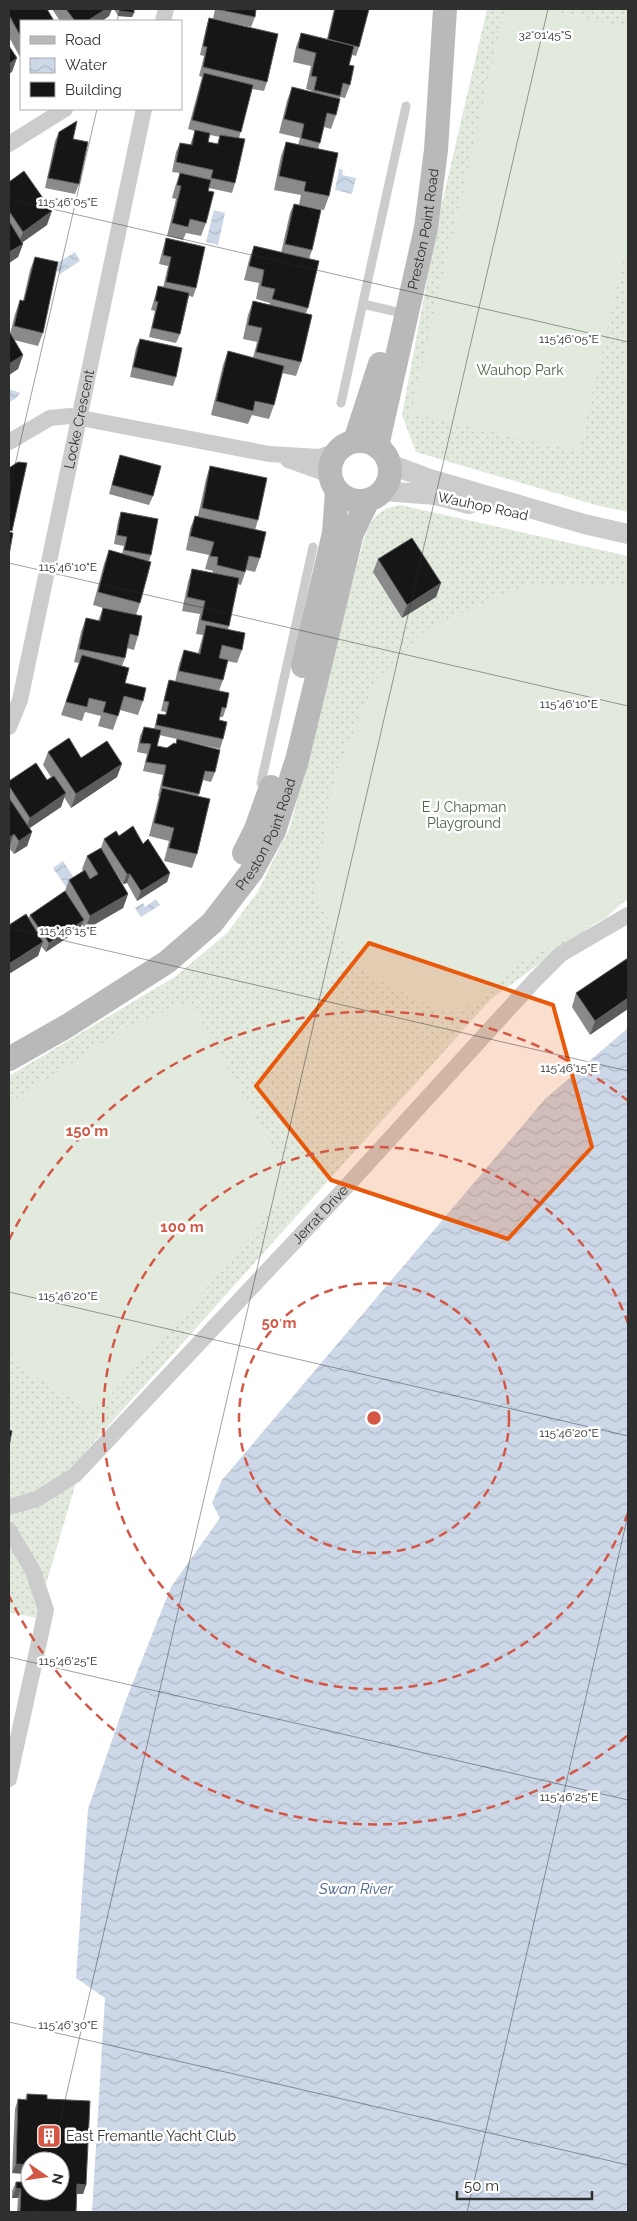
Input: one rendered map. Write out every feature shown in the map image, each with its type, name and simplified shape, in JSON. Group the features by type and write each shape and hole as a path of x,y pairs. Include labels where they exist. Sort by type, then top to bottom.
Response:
{"main road":[{"name":"Preston Point Road","path":"365,450 374,387 394,311 416,206 432,9"},
{"name":"Preston Point Road","path":"365,450 426,228 436,150 445,9"},
{"path":"365,450 389,480 375,495 360,501 348,499 334,483 332,460 365,450"},
{"name":"Preston Point Road","path":"9,1043 157,950 178,934 205,908 245,852 269,794 285,744 303,630 334,533 334,483"},
{"name":"Preston Point Road","path":"9,1059 99,1006 173,957 212,923 252,870 274,831 297,760 352,533 375,495"}],"street":[{"path":"9,144 63,110"},
{"name":"Locke Crescent","path":"9,727 20,700 144,110"},
{"path":"9,442 50,418 70,416 269,454 318,457 365,450"},
{"name":"Wauhop Road","path":"365,450 427,478 584,524 628,534"},
{"path":"269,454 334,483"},
{"name":"Wauhop Road","path":"375,495 436,495 513,515 584,524"},
{"name":"Jerrat Drive","path":"9,1507 37,1499 60,1487 75,1476 345,1188 534,981 562,954 628,915"},
{"path":"9,1530 33,1571 46,1610 9,1779"}],"lane":[{"path":"341,403 406,106"},
{"path":"363,304 394,311"},
{"path":"261,783 303,630 313,546"}],"highlighted area":[{"path":"369,943 553,1005 592,1147 508,1239 331,1180 256,1086"}],"green space":[{"name":"Wauhop Park","path":"487,9 628,9 628,512 596,505 416,452 402,415 439,216"},
{"name":"Wauhop Park","path":"505,9 545,9 628,28 628,239 579,452 411,413"},
{"name":"E J Chapman Playground","path":"400,505 628,556 628,899 490,1000 85,1452 36,1618 9,1612 9,1076 176,976 227,933 257,893 290,827 365,535 373,519 380,513 388,508"},
{"path":"527,584 628,584 628,896 606,918 522,961 474,1007 435,1009 359,969 314,895 335,776 376,680 427,628"},
{"path":"189,1001 281,1160 283,1196 202,1294 106,1400 88,1409 26,1371 9,1348 9,1104 124,1029"}],"water":[{"path":"339,169 343,170 342,175 356,178 352,194 335,190"},
{"path":"214,210 225,213 218,245 206,242"},
{"path":"75,252 80,261 60,274 54,265"},
{"path":"9,389 20,393 9,402"},
{"path":"63,861 76,881 66,887 53,868"},
{"path":"156,899 160,905 141,917 135,908 143,903 145,907"},
{"name":"Swan River","path":"628,1028 628,2212 92,2212 105,1998 76,1978 88,1809 126,1700 171,1587 220,1518 212,1503 222,1480 545,1099"}],"building":[{"path":"9,9 47,9 53,20 20,20 20,35 9,15"},
{"path":"66,9 106,9 89,20 74,20"},
{"path":"119,9 134,9 134,13 120,11"},
{"path":"216,9 256,9 255,17"},
{"path":"335,9 369,9 359,47 328,39"},
{"path":"209,18 278,34 267,82 203,67 207,47 203,46"},
{"path":"301,33 354,46 349,65 354,66 350,85 343,83 340,96 314,90 317,77 311,76 316,53 298,48"},
{"path":"9,46 17,58 9,64"},
{"path":"204,73 253,85 241,132 192,120"},
{"path":"292,87 340,99 336,115 327,113 320,143 301,138 304,124 284,119"},
{"path":"77,121 73,139 88,142 79,184 48,178 59,132"},
{"path":"195,130 210,133 208,142 218,144 220,135 245,139 235,183 211,178 213,170 176,162 180,143 192,145"},
{"path":"286,142 338,153 329,196 304,191 306,182 279,176"},
{"path":"24,171 52,211 23,232 9,211 9,182"},
{"path":"180,173 211,180 208,191 214,192 206,223 190,219 188,227 172,223 181,186 177,185"},
{"path":"294,204 321,210 312,250 285,244"},
{"path":"9,221 23,244 9,252"},
{"path":"166,238 205,247 196,288 166,282 171,257 163,255"},
{"path":"254,246 319,261 308,308 272,299 275,289 261,286 264,270 249,266"},
{"path":"35,257 58,262 43,333 14,326 20,300 24,301"},
{"path":"158,286 189,293 180,334 152,328 158,302 155,301"},
{"path":"253,301 312,315 301,362 256,352 262,328 248,325"},
{"path":"9,331 23,355 9,364"},
{"path":"140,339 182,348 176,377 133,367"},
{"path":"228,351 284,366 274,405 255,401 253,411 216,401"},
{"path":"120,455 161,466 153,496 112,485"},
{"path":"18,462 27,463 12,531 9,530 9,468"},
{"path":"210,466 267,478 258,520 202,508"},
{"path":"121,512 158,519 151,555 124,550 127,537 117,535"},
{"path":"195,516 266,532 260,558 249,556 245,572 217,565 218,557 210,556 214,542 190,536"},
{"path":"9,532 13,533 9,555"},
{"path":"412,538 441,583 407,605 378,559"},
{"path":"109,550 151,562 140,603 98,592"},
{"path":"192,569 239,578 229,626 201,620 205,601 187,597"},
{"path":"103,608 142,616 138,636 130,634 125,658 79,649 86,618 100,621"},
{"path":"206,625 245,633 242,650 222,645 219,658 228,660 223,680 179,671 184,650 200,654"},
{"path":"82,655 129,668 125,683 146,688 143,701 124,696 118,716 103,712 106,702 89,698 87,707 66,702"},
{"path":"169,680 229,693 226,708 222,707 219,720 227,722 223,739 156,725 158,714 166,715 169,702 164,701"},
{"path":"144,727 161,730 157,746 167,748 174,743 176,744 177,739 220,750 215,772 205,771 199,794 162,786 166,765 146,762 151,744 140,743"},
{"path":"69,738 81,758 107,741 122,764 76,794 48,752"},
{"path":"36,763 47,780 54,776 66,793 30,818 9,786 9,781"},
{"path":"162,788 210,799 197,854 169,848 174,828 154,823"},
{"path":"9,798 32,832 19,841 14,834 9,838"},
{"path":"133,826 143,844 148,839 170,873 141,891 130,874 127,874 104,839 116,831 119,836"},
{"path":"101,848 128,894 90,916 69,880 85,870 90,879 98,874 87,856"},
{"path":"65,891 84,920 49,943 30,915"},
{"path":"26,914 43,942 9,964 9,925"},
{"path":"628,958 628,998 595,1021 576,993"},
{"path":"9,1430 12,1431 9,1446"},
{"name":"East Fremantle Yacht Club","path":"27,2094 47,2095 47,2099 90,2101 86,2185 77,2184 76,2212 20,2212 20,2201 70,2201 70,2151 20,2151 20,2164 16,2164 18,2099 27,2100"},
{"name":"East Fremantle Yacht Club","path":"16,2182 20,2182 20,2189 16,2188"}],"place":[{"name":"East Fremantle Yacht Club","path":"49,2136"}]}
